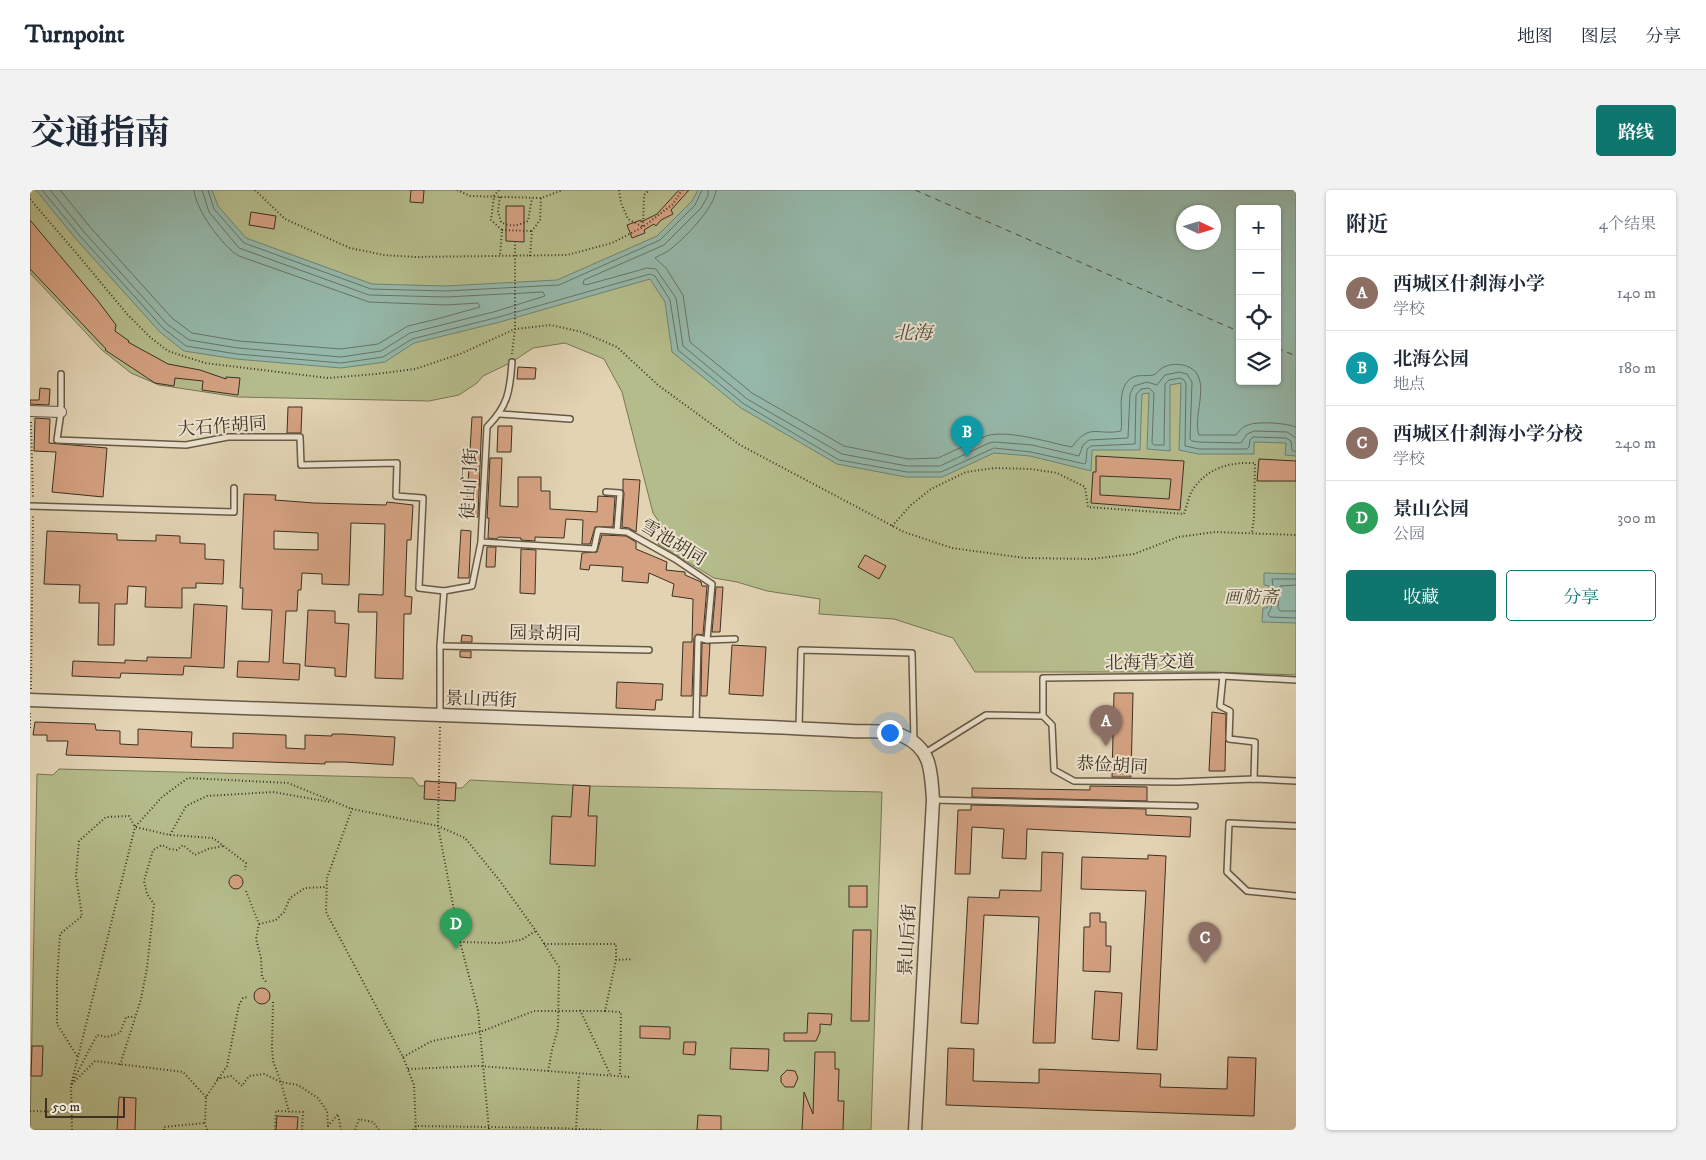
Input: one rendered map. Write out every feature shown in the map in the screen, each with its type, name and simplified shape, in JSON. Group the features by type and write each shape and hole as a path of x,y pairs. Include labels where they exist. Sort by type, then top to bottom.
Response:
{"street":[{"path":"30,411 61,412"},
{"name":"景山西街","path":"30,700 888,732 901,735 914,742 925,753"},
{"name":"景山后街","path":"915,1130 933,800 930,767 925,753"}],"lane":[{"name":"徒山门街","path":"444,591 472,586 481,542 487,427 500,414 510,388 512,362"},
{"name":"大石作胡同","path":"61,374 61,412 57,440 186,445 228,437 300,437 301,465 397,463 396,496 423,498 419,588 444,591"},
{"path":"500,414 570,419"},
{"path":"31,506 234,512 234,488"},
{"path":"606,492 620,493 617,532"},
{"name":"雪池胡同","path":"481,542 594,548 598,530 627,532 675,559 712,584 707,640 698,638 696,724"},
{"path":"440,716 440,646 444,591"},
{"path":"707,640 735,639"},
{"name":"园景胡同","path":"440,646 649,650"},
{"path":"799,728 801,650 912,653 914,742"},
{"path":"1223,676 1220,706 1230,711 1229,739 1255,742 1254,779"},
{"name":"北海背交道","path":"1043,716 1043,678 1223,676 1296,680"},
{"path":"925,753 986,716 1043,716"},
{"name":"恭俭胡同","path":"1043,716 1052,725 1054,770 1074,781 1177,782 1254,779 1296,781"},
{"path":"933,800 1195,806"},
{"path":"1296,826 1229,823 1227,872 1247,891 1296,896"}],"path":[{"path":"255,190 285,219 350,248 384,255 415,257 567,255 612,243 643,227 673,204 682,190"},
{"path":"457,190 470,196 532,198 541,198 563,190"},
{"path":"499,190 494,196 491,220 502,230 532,231"},
{"path":"619,190 621,203 628,219 643,227"},
{"path":"643,227 644,195 649,190"},
{"path":"500,196 498,211 502,222 508,226 519,225 528,221 532,198"},
{"path":"530,256 532,231 540,220 541,198"},
{"path":"30,199 127,314 150,338 168,351 205,363 328,378 376,374 415,369 460,354 515,329 551,326 582,332 617,347 658,385 740,445 904,532 952,548 1025,558 1092,559 1134,554 1178,537 1215,532 1296,535"},
{"path":"500,256 502,230"},
{"path":"512,362 515,329 515,241"},
{"path":"30,728 31,422"},
{"path":"892,526 911,505 931,488 966,472 995,468 1057,473 1085,487 1088,507 1184,514 1193,489 1212,470 1240,462 1255,463 1254,518 1251,533"},
{"path":"440,716 438,826 460,942 478,1010 489,1129"},
{"path":"72,1130 70,1085 135,827 162,797 188,778 288,783 352,809 438,826 465,838 500,881 559,967 558,1028 548,1072"},
{"path":"170,835 186,806 207,796 273,792 335,802"},
{"path":"352,809 327,878 326,912 408,1069 414,1084 415,1130"},
{"path":"78,1058 57,1024 57,981 60,934 82,916 76,876 79,841 106,817 129,816 135,827 170,835 213,838 246,863 245,870"},
{"path":"120,1064 141,999 148,968 154,904 147,894 144,881 152,850 162,845 177,850 183,845 195,855 208,849 223,846"},
{"path":"259,924 276,920 284,912 290,898 305,888 326,887"},
{"path":"246,891 259,924 256,939 261,958 262,977 267,983"},
{"path":"460,942 501,943 521,940 536,931"},
{"path":"544,944 616,944 616,960 606,1011"},
{"path":"616,960 633,958"},
{"path":"207,1130 204,1123 206,1097 227,1066 239,1005 243,998 248,997"},
{"path":"273,1002 273,1062 281,1082 289,1112"},
{"path":"403,1057 432,1041 480,1032 534,1011 580,1010 621,1012 620,1076"},
{"path":"580,1010 610,1075"},
{"path":"70,1085 97,1035 107,1037 120,1032 126,1017 135,1017"},
{"path":"70,1085 95,1061 183,1072 206,1097"},
{"path":"408,1069 483,1067 630,1077"},
{"path":"217,1079 230,1076 242,1086 249,1076 264,1074 281,1082 298,1085 318,1098 327,1111 328,1130"},
{"path":"576,1129 579,1074"},
{"path":"30,1111 70,1112"},
{"path":"275,1130 276,1111 303,1112 302,1130"},
{"path":"328,1126 338,1114 341,1130"},
{"path":"355,1130 359,1120 373,1122 378,1130"},
{"path":"164,1130 164,1127 204,1123"},
{"path":"416,1126 602,1130"}],"green space":[{"name":"画舫斋","path":"30,190 1296,190 1296,675 1214,672 975,672 953,638 894,619 819,614 820,599 767,591 737,582 714,578 658,544 668,535 653,513 622,392 604,359 565,343 533,348 512,362 483,376 477,383 459,395 429,401 238,397 159,385 131,373 102,350 30,273"},
{"path":"59,769 413,778 419,786 424,786 425,781 456,783 456,788 462,788 470,780 590,786 882,792 871,1130 30,1130 37,774 53,775"}],"water":[{"name":"北海","path":"36,190 212,190 218,206 246,238 372,284 446,286 557,280 657,236 692,201 698,190 1296,190 1296,456 1285,455 1286,443 1254,442 1254,454 1198,454 1179,450 1181,383 1170,385 1170,451 1147,449 1149,393 1142,394 1140,450 1092,450 1091,471 1030,456 994,453 942,477 906,477 837,464 741,408 672,352 665,302 650,279 500,322 414,343 385,362 341,368 236,359 184,351 160,332 76,239"},
{"path":"1264,573 1296,574 1296,623 1262,622 1263,608 1267,608 1269,586 1264,585"}],"building":[{"path":"411,190 424,190 423,203 410,202"},
{"path":"679,190 689,190 671,210 673,214 661,220 656,226 654,224 644,230 645,233 632,238 627,225 641,220 641,222 657,214"},
{"path":"506,206 524,206 524,242 506,241"},
{"path":"251,212 276,216 274,229 249,225"},
{"path":"30,220 98,301 116,325 115,331 128,342 168,364 200,370 226,379 226,377 240,378 238,395 202,390 203,381 175,378 174,386 155,383 105,350 30,269"},
{"path":"518,367 536,368 535,379 517,379"},
{"path":"40,388 50,389 49,405 30,404 30,400 39,400"},
{"path":"288,407 302,407 301,433 287,433"},
{"path":"472,417 482,417 478,517 466,517"},
{"path":"35,418 50,419 49,443 107,448 103,497 52,492 56,452 34,451"},
{"path":"498,426 512,426 511,452 497,452"},
{"path":"1096,456 1184,461 1180,510 1091,503 1093,472 1096,472","holes":["1100,476 1171,479 1169,499 1100,495"]},
{"path":"490,458 502,458 500,506 518,507 518,477 541,477 541,491 550,491 550,509 597,512 598,496 615,497 613,527 595,527 590,544 582,544 583,520 566,519 564,538 535,537 535,541 521,540 521,538 488,538"},
{"path":"1259,459 1296,461 1296,481 1257,481"},
{"path":"623,479 640,480 636,532 622,527"},
{"path":"244,494 276,495 275,500 314,503 386,505 387,502 413,505 411,540 407,540 405,596 412,597 411,614 404,614 403,679 375,678 377,612 358,612 359,594 383,595 385,524 351,523 349,585 322,584 322,574 302,573 301,590 298,590 297,611 286,611 283,663 300,664 299,680 237,677 238,661 269,662 272,610 242,609 243,588 240,588","holes":["274,531 318,533 318,550 274,549"]},
{"path":"461,530 471,531 469,578 458,578"},
{"path":"47,531 117,534 117,540 156,541 156,535 180,536 180,543 205,544 205,559 224,560 223,584 196,583 196,588 182,588 182,608 145,607 146,587 128,586 127,604 115,604 114,645 98,645 99,603 79,603 80,585 44,584"},
{"path":"602,535 626,536 636,542 636,549 667,562 666,570 685,572 685,575 701,582 702,586 707,586 703,635 697,634 694,638 692,696 681,696 683,642 692,642 693,599 672,596 674,584 649,573 648,583 622,581 623,567 590,565 589,570 580,569 582,553 597,552"},
{"path":"487,547 496,547 495,567 486,567"},
{"path":"521,549 536,550 535,594 520,593"},
{"path":"865,555 886,566 879,579 858,567"},
{"path":"716,587 723,587 720,632 712,632"},
{"path":"194,604 227,606 224,668 184,666 183,675 121,673 120,678 72,676 73,661 125,663 125,660 147,661 147,657 191,658"},
{"path":"308,610 335,611 335,623 349,624 346,677 335,676 335,668 305,666"},
{"path":"462,635 472,636 472,642 461,642"},
{"path":"702,643 710,644 707,696 701,696"},
{"path":"732,645 766,647 763,696 729,694"},
{"path":"460,651 471,651 471,658 460,657"},
{"path":"617,682 663,684 662,700 656,700 655,710 616,708"},
{"path":"1114,693 1133,693 1131,777 1112,777"},
{"path":"1212,712 1226,714 1225,771 1209,771"},
{"path":"35,722 95,724 96,730 120,731 120,744 138,745 138,729 192,732 191,747 233,748 233,733 286,735 286,748 305,749 305,735 332,736 332,734 342,734 395,737 393,765 344,762 325,762 325,764 66,755 68,741 47,741 47,735 33,735"},
{"path":"425,781 456,783 455,801 424,799"},
{"path":"573,785 590,786 588,816 597,816 595,866 550,864 552,816 571,817"},
{"path":"1090,786 1147,787 1147,801 972,797 972,788 1090,790"},
{"path":"971,805 1146,809 1146,815 1191,817 1190,837 1027,829 1026,859 1002,858 1004,829 972,827 970,874 955,874 958,810 971,810"},
{"path":"1042,852 1063,853 1055,1043 1033,1043 1039,917 984,915 978,1024 961,1023 968,897 999,898 1000,890 1041,891"},
{"path":"1148,855 1166,856 1157,1050 1137,1049 1146,891 1081,889 1082,857 1148,859"},
{"path":"233,875 239,875 243,882 239,889 233,889 229,885 229,879"},
{"path":"849,886 867,886 867,907 849,907"},
{"path":"1090,913 1100,913 1100,922 1106,922 1106,946 1111,946 1110,972 1083,971 1084,927 1090,927"},
{"path":"853,930 871,930 869,1021 851,1021"},
{"path":"259,988 265,988 270,993 268,1002 259,1004 254,999 254,993"},
{"path":"1095,991 1122,993 1119,1041 1092,1039"},
{"path":"808,1013 832,1014 831,1025 820,1024 820,1032 816,1041 784,1041 784,1033 807,1033"},
{"path":"640,1026 670,1027 670,1039 640,1038"},
{"path":"684,1042 696,1042 695,1055 683,1054"},
{"path":"32,1046 43,1046 42,1076 31,1076"},
{"path":"731,1048 769,1049 768,1071 730,1069"},
{"path":"948,1048 974,1049 973,1081 1039,1083 1039,1069 1161,1074 1160,1087 1227,1089 1228,1057 1256,1058 1254,1116 946,1105"},
{"path":"815,1052 835,1052 835,1069 839,1069 838,1101 844,1101 843,1130 802,1130 804,1092 813,1114"},
{"path":"787,1070 795,1071 798,1078 794,1087 785,1087 781,1082 781,1076"},
{"path":"119,1097 136,1098 135,1130 117,1130"},
{"path":"698,1115 721,1116 721,1130 697,1130"},
{"path":"277,1116 298,1117 297,1130 276,1130"}],"ferry route":[{"path":"915,190 1236,330"},
{"path":"1281,350 1296,356"}],"place":[{"name":"北海公园","path":"967,457"},
{"name":"西城区什刹海小学","path":"1106,746"},
{"name":"景山公园","path":"456,949"},
{"name":"西城区什刹海小学分校","path":"1205,963"}]}
